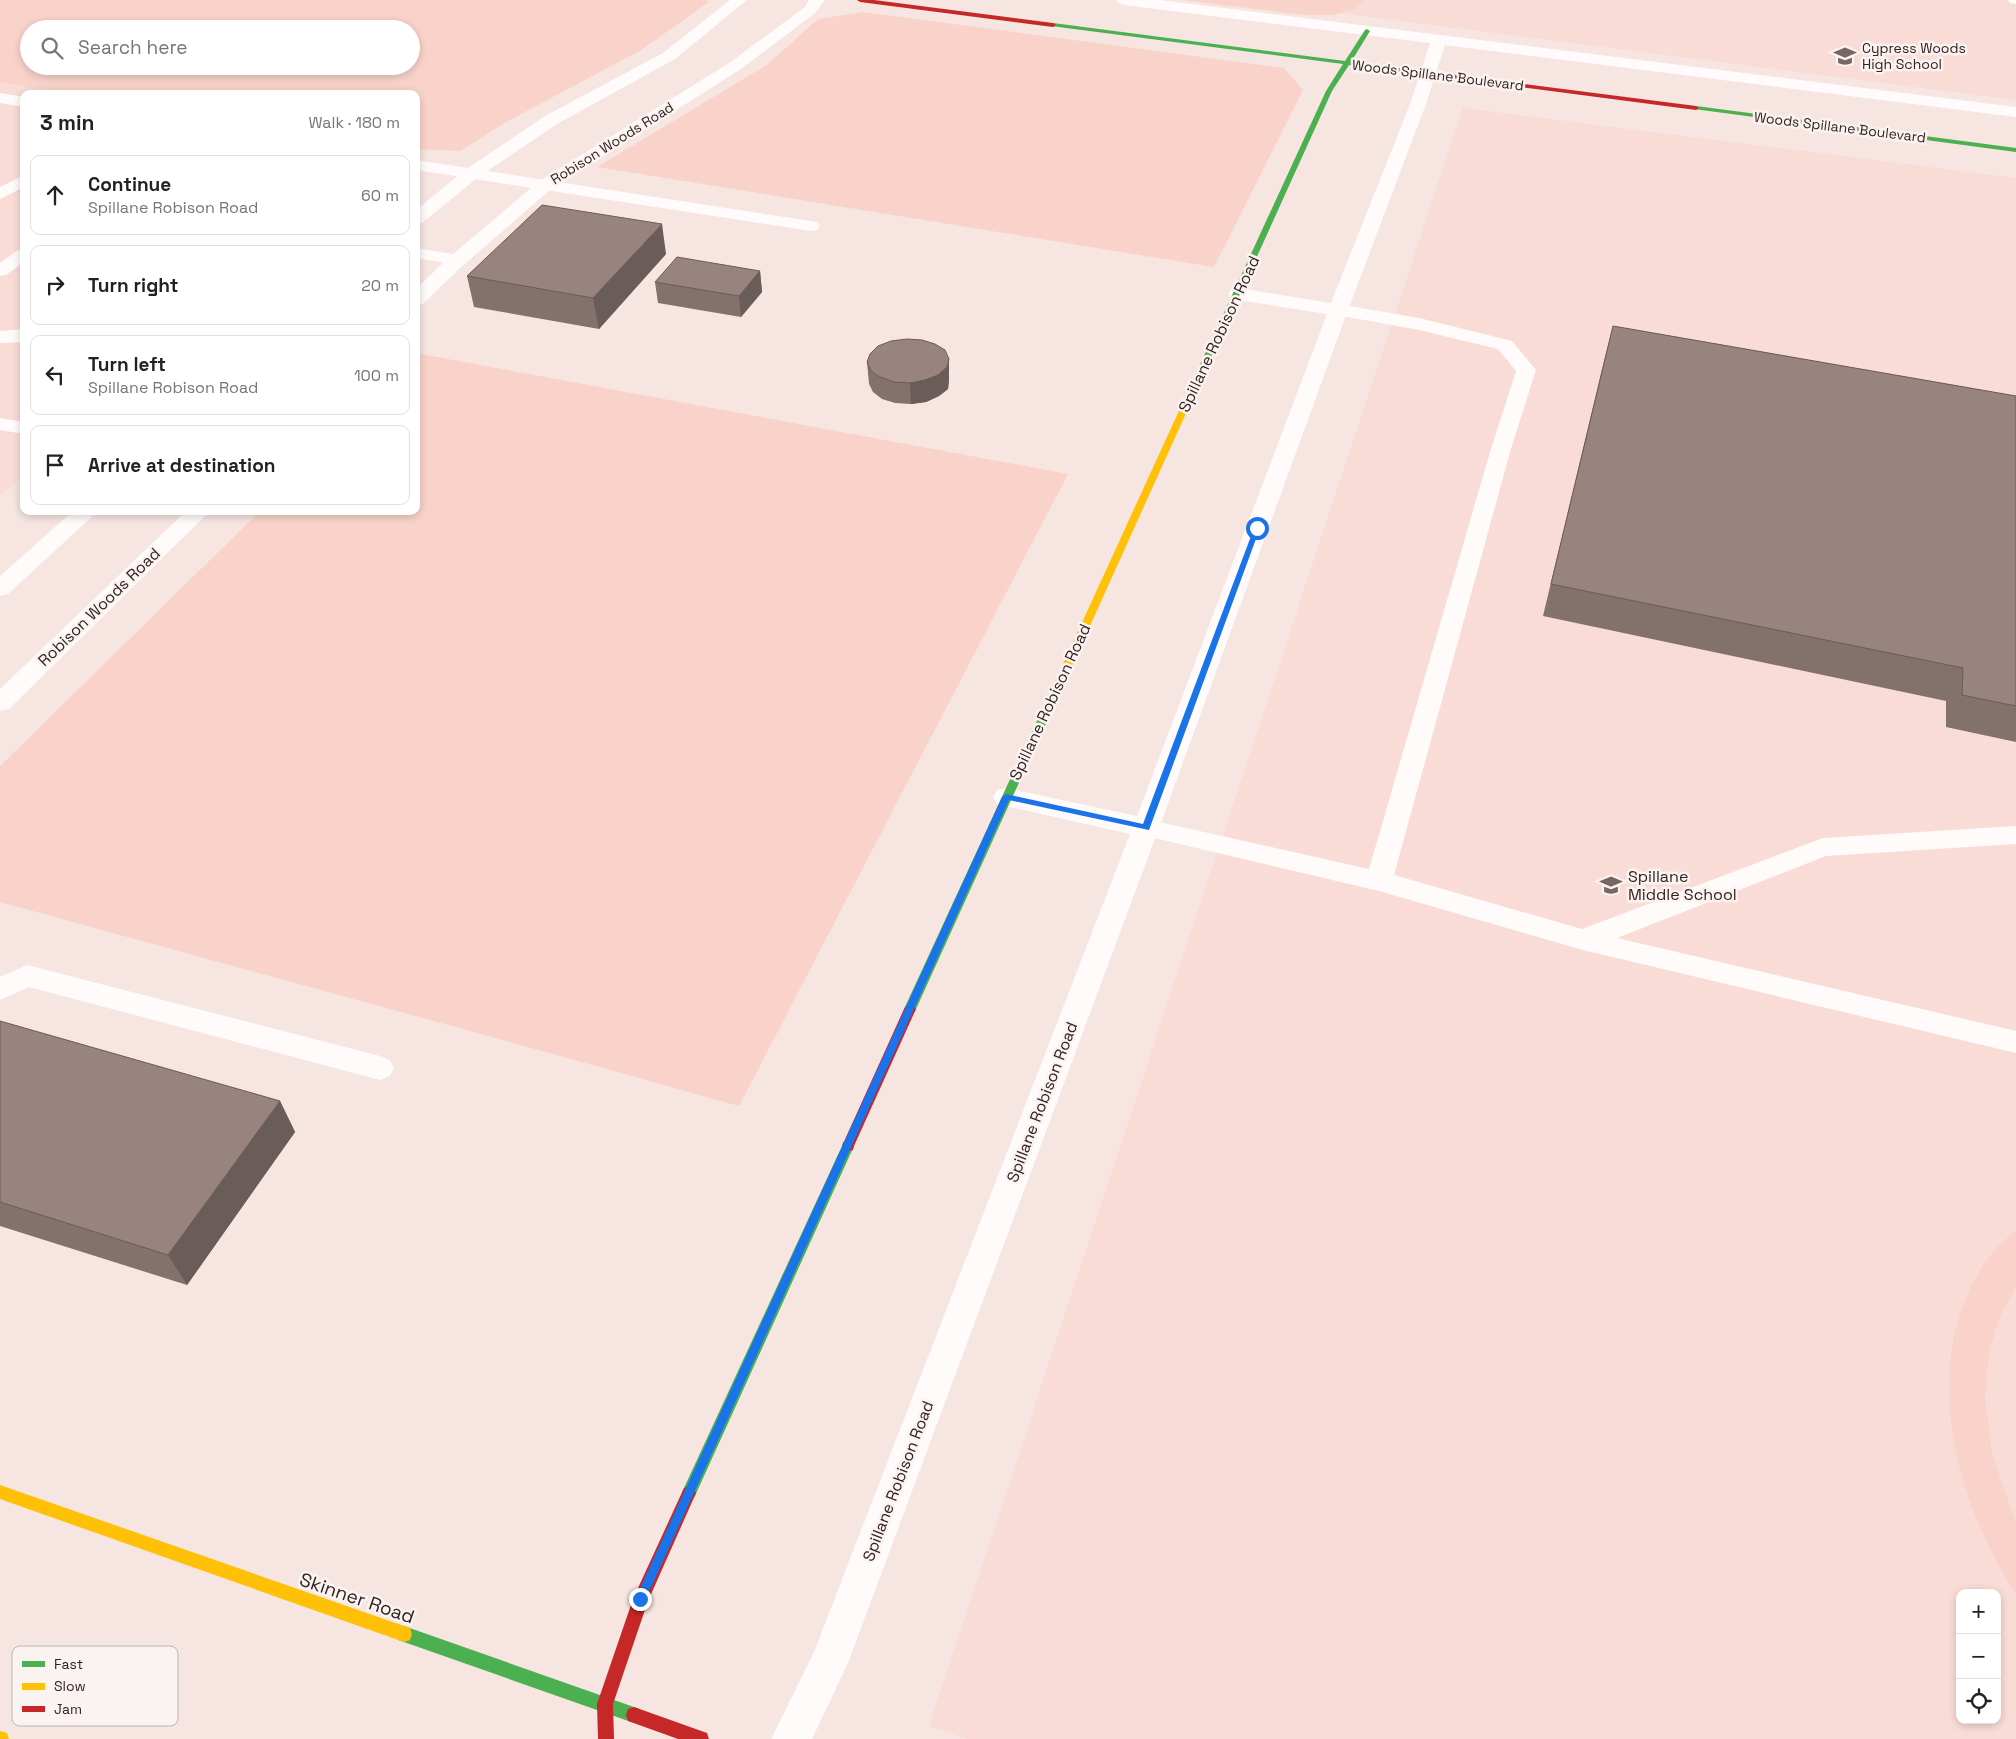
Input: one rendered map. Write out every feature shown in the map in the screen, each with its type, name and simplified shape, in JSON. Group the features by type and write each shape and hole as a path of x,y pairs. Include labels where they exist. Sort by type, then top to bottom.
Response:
{"street":[{"path":"420,216 471,174 551,120 670,56 739,0"},
{"name":"Robison Woods Road","path":"420,296 458,260 544,186 736,66 810,10 817,0"},
{"name":"Woods Spillane Boulevard","path":"860,0 2016,150"},
{"path":"1124,0 2016,112"},
{"name":"Spillane Robison Road","path":"606,1739 605,1704 640,1599 1238,294 1329,91 1367,31"},
{"name":"Spillane Robison Road","path":"791,1739 829,1663 1146,828 1338,310 1418,104 1440,39"},
{"path":"1238,294 1338,310"},
{"path":"0,589 83,515"},
{"name":"Robison Woods Road","path":"0,703 195,515"},
{"path":"1006,797 1146,828"},
{"name":"Skinner Road","path":"0,1492 701,1739"}],"lane":[{"path":"0,98 20,101"},
{"path":"420,166 811,226"},
{"path":"0,194 20,182"},
{"path":"420,254 458,260"},
{"path":"0,271 20,257"},
{"path":"1338,310 1419,324 1505,345 1526,370 1500,452 1379,881"},
{"path":"0,338 20,337"},
{"path":"0,424 20,427"},
{"path":"1146,828 1379,881 1584,940 2016,1042"},
{"path":"1584,940 1823,847 2016,835"},
{"path":"0,989 27,976 380,1068"}],"shaded area":[{"path":"0,0 705,0 709,2 641,50 508,121 460,151 420,149 420,90 49,90 0,82"},
{"path":"1183,0 1365,0 1354,9 1334,15 1304,15"},
{"name":"Cypress Woods High School","path":"1239,0 2016,0 2016,100 1331,12"},
{"path":"863,12 1284,68 1303,90 1214,267 597,167 767,65 818,19"},
{"path":"0,82 49,90 20,90 20,479 0,496"},
{"name":"Spillane Middle School","path":"1463,108 2016,178 2016,1739 967,1739 929,1726"},
{"path":"420,355 1068,474 739,1106 0,902 0,766 256,515 420,515"},
{"path":"2016,1230 2016,1287 2003,1309 1989,1351 1985,1399 1992,1454 2016,1523 2016,1595 1982,1530 1968,1495 1958,1460 1951,1423 1949,1387 1952,1350 1960,1314 1969,1291 1992,1253"}],"building":[{"path":"542,205 662,224 593,298 467,276"},
{"path":"677,257 760,271 739,296 655,282"},
{"path":"1613,326 2016,396 2016,706 1962,695 1963,668 1551,584"},
{"path":"922,340 935,344 945,350 949,359 947,367 938,375 910,383 894,382 880,377 871,371 867,362 870,354 878,346 891,341"},
{"path":"0,1021 280,1101 168,1255 0,1202"}],"traffic: fast":[{"path":"1053,25 1439,75"},
{"path":"1202,369 1329,91 1367,31"},
{"path":"1696,108 2016,150"},
{"path":"910,1009 1047,710"},
{"path":"689,1493 848,1146"},
{"path":"404,1634 634,1715"}],"traffic: slow":[{"path":"1047,710 1202,369"},
{"path":"0,1492 404,1634"}],"traffic: jam":[{"path":"860,0 1053,25"},
{"path":"1439,75 1696,108"},
{"path":"848,1146 910,1009"},
{"path":"606,1739 605,1704 641,1599 689,1493"},
{"path":"634,1715 701,1739"}],"place":[{"name":"Cypress Woods High School","path":"1845,56"},
{"name":"Spillane Middle School","path":"1611,885"}],"route":[{"path":"640,1599 1006,797 1146,828 1257,528"}]}
